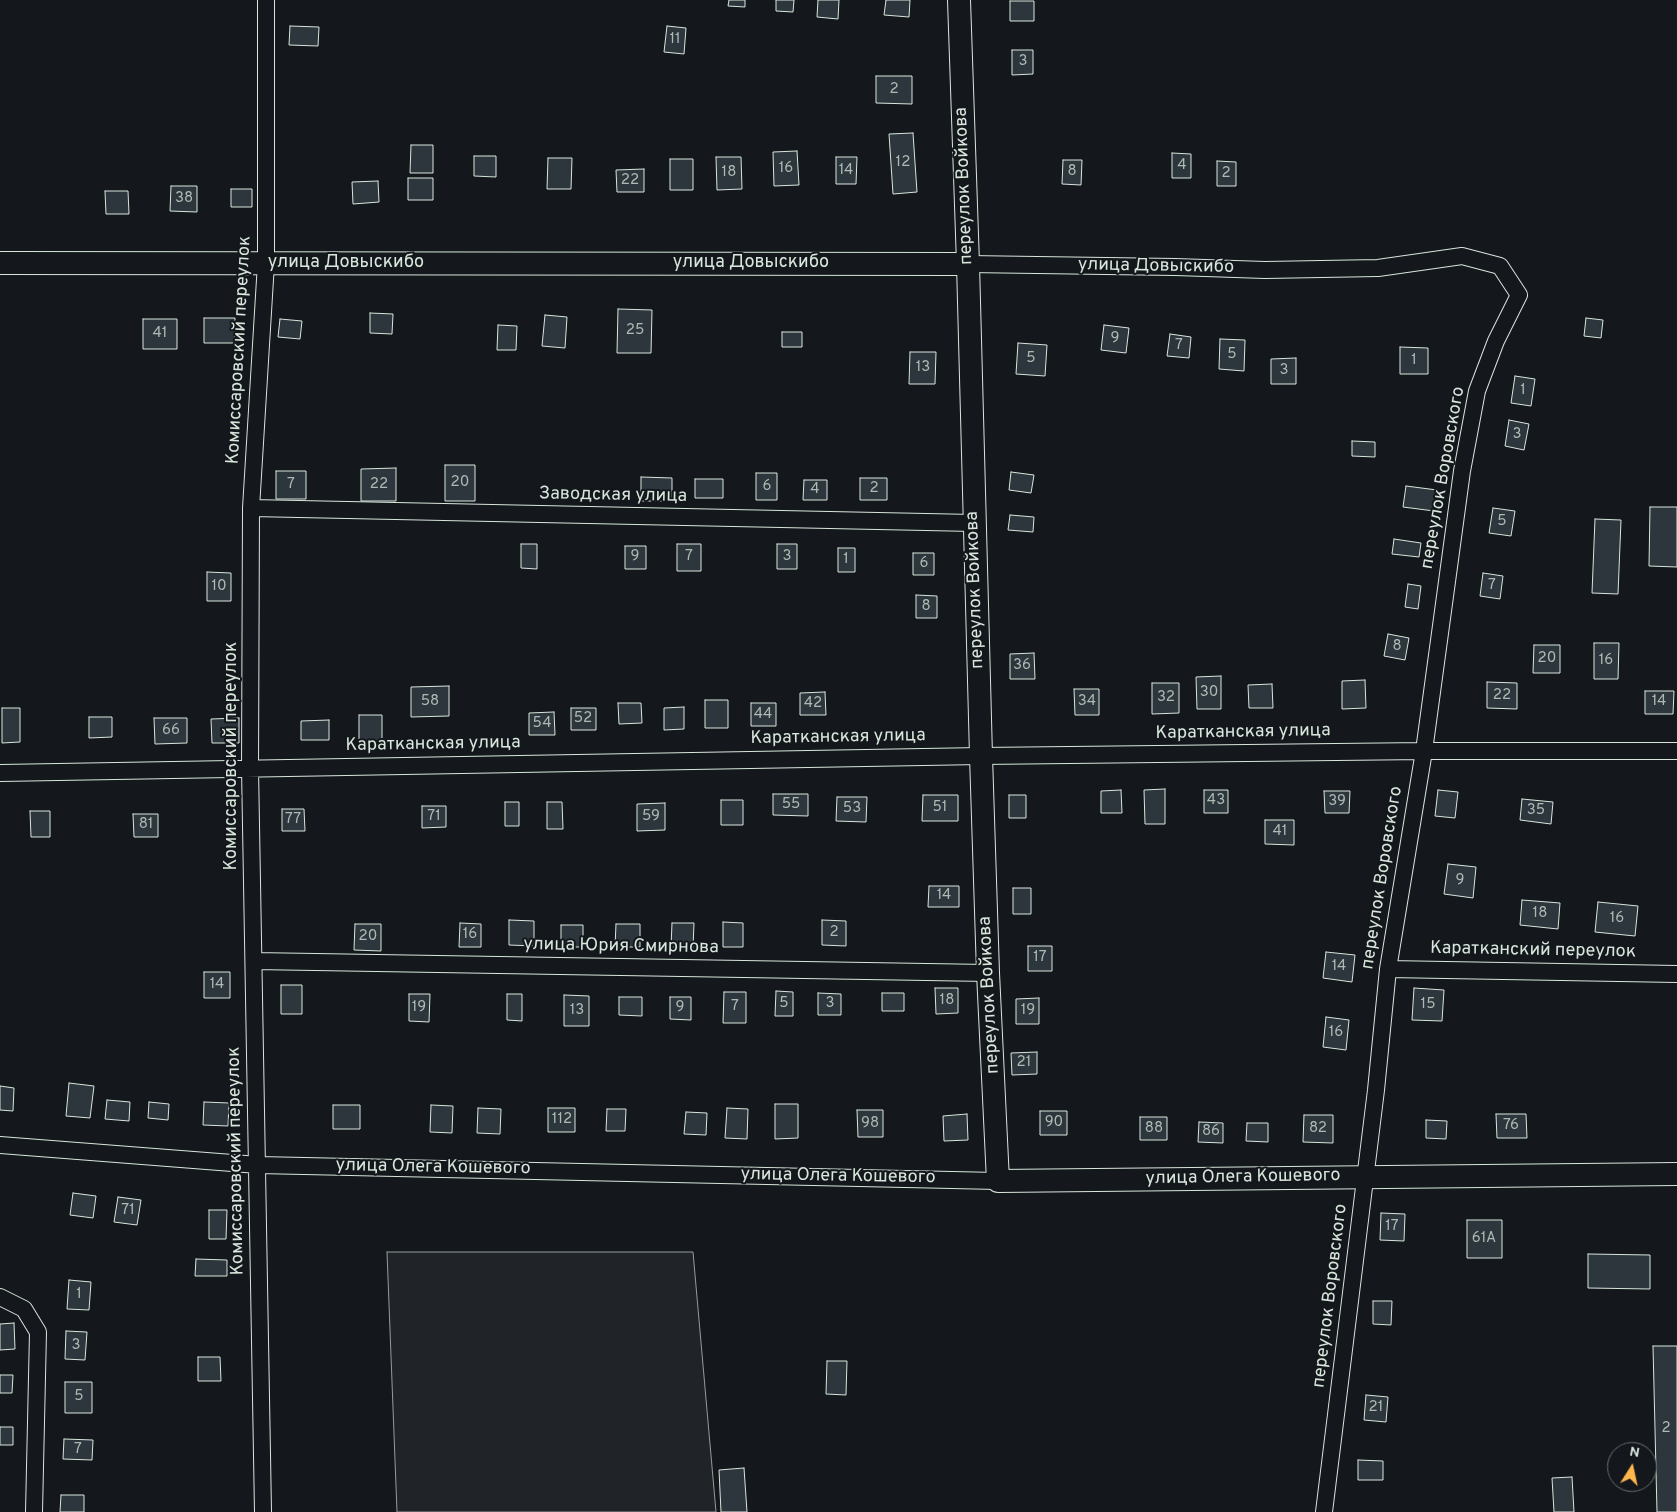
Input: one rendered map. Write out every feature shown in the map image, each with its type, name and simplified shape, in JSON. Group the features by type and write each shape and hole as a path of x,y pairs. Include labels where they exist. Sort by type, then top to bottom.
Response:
{"street":[{"name":"Комиссаровский переулок","path":"263,1512 250,768 251,508 266,263 266,0"},
{"name":"переулок Войкова","path":"959,0 988,973 998,1181"},
{"name":"улица Довыскибо","path":"0,263 968,264 1284,270 1378,268 1462,256 1500,266"},
{"name":"переулок Воровского","path":"1324,1512 1388,969 1424,751 1462,471 1477,391 1496,341 1519,295 1500,266"},
{"name":"Заводская улица","path":"251,508 974,523"},
{"name":"Каратканская улица","path":"0,773 981,756 1424,751 1677,751"},
{"name":"улица Юрия Смирнова","path":"254,961 988,973"},
{"name":"Каратканский переулок","path":"1388,969 1677,974"},
{"name":"улица Олега Кошевого","path":"0,1145 258,1165 998,1181 1677,1174"},
{"path":"0,1297 24,1310 38,1332 34,1512"}],"shaded area":[{"path":"387,1252 693,1252 716,1512 397,1512"}],"building":[{"path":"729,0 745,0 745,7 728,6"},
{"path":"776,0 794,0 793,12 776,11"},
{"path":"818,0 839,0 838,19 817,17"},
{"path":"886,0 910,0 909,17 884,15"},
{"path":"1010,1 1034,1 1034,21 1010,21"},
{"path":"290,26 319,27 318,46 289,45"},
{"path":"667,26 686,28 684,54 664,52"},
{"path":"1012,50 1033,50 1033,74 1012,75"},
{"path":"876,76 912,76 912,104 876,103"},
{"path":"913,133 917,192 893,194 889,134"},
{"path":"411,145 433,145 433,173 410,173"},
{"path":"797,151 799,185 774,186 773,152"},
{"path":"1172,153 1191,154 1191,178 1172,178"},
{"path":"474,156 496,156 496,177 474,176"},
{"path":"716,157 741,157 742,189 717,190"},
{"path":"836,157 857,157 856,184 836,184"},
{"path":"548,158 572,158 571,189 547,189"},
{"path":"670,159 693,159 693,190 670,190"},
{"path":"1063,160 1082,160 1081,185 1062,184"},
{"path":"1217,161 1236,162 1236,186 1217,186"},
{"path":"644,169 644,192 617,192 616,170"},
{"path":"408,178 433,178 433,200 408,200"},
{"path":"378,181 379,202 353,204 352,182"},
{"path":"171,186 197,186 197,212 170,211"},
{"path":"231,189 252,189 252,207 231,207"},
{"path":"105,191 128,191 129,214 106,214"},
{"path":"618,309 652,310 651,353 617,353"},
{"path":"370,313 393,314 392,334 370,333"},
{"path":"545,315 567,317 565,348 542,346"},
{"path":"204,318 235,318 235,343 204,343"},
{"path":"1586,318 1603,320 1601,338 1584,336"},
{"path":"143,319 177,319 177,349 143,349"},
{"path":"280,319 302,321 300,339 278,337"},
{"path":"498,325 517,326 516,350 497,350"},
{"path":"1104,325 1129,328 1126,353 1101,350"},
{"path":"782,332 802,332 802,347 782,347"},
{"path":"1170,334 1191,337 1189,358 1167,356"},
{"path":"1220,339 1245,340 1244,371 1219,369"},
{"path":"1018,343 1047,345 1045,376 1016,374"},
{"path":"1400,347 1428,348 1428,374 1400,374"},
{"path":"910,352 936,352 935,384 909,384"},
{"path":"1296,358 1296,384 1271,384 1271,359"},
{"path":"1515,376 1535,379 1531,406 1511,403"},
{"path":"1509,420 1529,424 1524,450 1505,446"},
{"path":"1352,441 1375,442 1375,457 1352,456"},
{"path":"445,465 475,465 475,501 445,501"},
{"path":"396,468 396,501 361,501 361,469"},
{"path":"276,471 306,471 306,499 276,499"},
{"path":"1011,472 1034,475 1031,493 1009,490"},
{"path":"756,473 777,473 777,500 756,500"},
{"path":"641,477 672,478 672,501 641,501"},
{"path":"860,478 887,478 887,500 860,500"},
{"path":"695,479 723,479 723,498 695,498"},
{"path":"804,480 827,480 827,500 803,500"},
{"path":"1406,486 1437,490 1434,511 1403,507"},
{"path":"1650,507 1677,507 1677,567 1649,566"},
{"path":"1493,508 1515,511 1511,536 1489,533"},
{"path":"1010,515 1034,517 1033,532 1008,530"},
{"path":"1595,519 1621,520 1618,594 1592,593"},
{"path":"1394,539 1421,543 1419,557 1392,554"},
{"path":"521,544 537,544 537,569 521,568"},
{"path":"677,544 701,544 701,571 677,571"},
{"path":"777,544 797,544 797,569 777,569"},
{"path":"625,546 646,546 646,569 625,569"},
{"path":"838,548 855,548 855,572 838,572"},
{"path":"913,553 934,553 934,575 913,575"},
{"path":"207,572 231,573 231,601 207,601"},
{"path":"1483,573 1503,576 1500,599 1480,596"},
{"path":"1408,584 1421,586 1418,609 1405,607"},
{"path":"916,595 937,596 937,618 916,618"},
{"path":"1388,634 1409,638 1405,660 1384,656"},
{"path":"1594,643 1619,643 1618,679 1594,679"},
{"path":"1534,645 1560,645 1560,673 1533,673"},
{"path":"1034,653 1035,679 1010,679 1010,654"},
{"path":"1221,676 1221,709 1197,709 1196,677"},
{"path":"1365,680 1366,708 1342,709 1342,681"},
{"path":"1487,682 1517,683 1517,709 1487,708"},
{"path":"1152,683 1179,683 1179,713 1152,714"},
{"path":"1272,684 1273,708 1249,708 1248,685"},
{"path":"449,686 449,716 411,717 411,687"},
{"path":"1074,689 1099,689 1099,715 1075,715"},
{"path":"1645,691 1674,691 1673,714 1645,714"},
{"path":"825,692 826,715 800,715 800,693"},
{"path":"705,700 728,700 728,728 705,728"},
{"path":"618,703 641,703 642,723 619,724"},
{"path":"751,703 776,703 776,726 751,726"},
{"path":"684,707 684,729 664,730 664,708"},
{"path":"2,708 20,708 20,742 2,743"},
{"path":"571,708 596,708 596,730 571,730"},
{"path":"554,712 555,735 529,735 529,713"},
{"path":"359,715 382,715 382,742 359,743"},
{"path":"89,717 112,717 112,737 89,738"},
{"path":"154,718 187,718 187,743 155,744"},
{"path":"239,718 239,743 212,743 211,719"},
{"path":"329,720 329,740 301,740 301,721"},
{"path":"1165,789 1165,824 1145,824 1144,790"},
{"path":"1121,790 1122,813 1101,813 1101,791"},
{"path":"1204,790 1228,790 1228,813 1204,813"},
{"path":"1438,790 1458,792 1455,818 1435,816"},
{"path":"1324,791 1350,791 1349,813 1325,813"},
{"path":"773,794 808,794 808,816 773,815"},
{"path":"923,795 958,795 958,821 922,821"},
{"path":"1009,795 1026,795 1026,818 1009,818"},
{"path":"837,797 867,797 866,822 836,821"},
{"path":"1522,799 1553,802 1551,824 1520,820"},
{"path":"721,800 743,800 743,825 721,825"},
{"path":"505,802 519,802 519,826 505,826"},
{"path":"547,802 562,802 563,829 547,829"},
{"path":"665,803 665,830 637,831 637,804"},
{"path":"422,806 446,806 446,827 422,828"},
{"path":"282,809 304,809 305,831 282,831"},
{"path":"30,811 50,811 50,837 31,837"},
{"path":"133,814 158,814 158,837 134,837"},
{"path":"1265,820 1294,820 1294,845 1265,844"},
{"path":"1448,864 1476,867 1473,898 1444,894"},
{"path":"929,886 959,886 959,907 928,907"},
{"path":"1013,888 1031,888 1031,914 1013,914"},
{"path":"1522,900 1560,903 1558,929 1520,925"},
{"path":"1598,902 1638,906 1635,936 1595,932"},
{"path":"509,920 534,921 534,946 509,945"},
{"path":"822,920 846,921 846,946 822,945"},
{"path":"723,922 743,923 743,947 723,947"},
{"path":"460,923 481,924 481,947 459,947"},
{"path":"672,923 694,923 693,948 671,947"},
{"path":"355,924 381,924 381,951 354,950"},
{"path":"616,924 640,924 640,947 615,947"},
{"path":"561,925 583,925 583,947 561,947"},
{"path":"1028,946 1052,946 1052,971 1028,971"},
{"path":"1326,952 1355,955 1352,982 1323,978"},
{"path":"204,972 230,972 230,998 204,998"},
{"path":"281,985 302,985 302,1014 281,1014"},
{"path":"935,988 958,988 958,1013 936,1014"},
{"path":"1414,988 1444,990 1442,1021 1412,1020"},
{"path":"776,991 793,992 793,1016 775,1016"},
{"path":"724,992 746,992 746,1023 723,1023"},
{"path":"818,993 841,994 841,1015 818,1015"},
{"path":"882,993 904,993 904,1011 882,1011"},
{"path":"409,994 430,994 429,1022 409,1021"},
{"path":"507,994 522,994 522,1021 507,1020"},
{"path":"564,995 589,996 589,1026 564,1026"},
{"path":"619,997 642,997 642,1016 619,1015"},
{"path":"670,997 691,997 691,1020 670,1019"},
{"path":"1039,998 1039,1024 1016,1024 1016,999"},
{"path":"1326,1017 1349,1020 1346,1050 1323,1047"},
{"path":"1037,1052 1037,1074 1012,1075 1011,1053"},
{"path":"69,1083 94,1086 90,1118 66,1116"},
{"path":"0,1086 14,1088 13,1111 0,1110"},
{"path":"107,1100 130,1102 129,1121 105,1119"},
{"path":"149,1102 169,1104 168,1120 148,1118"},
{"path":"204,1102 229,1103 228,1126 203,1125"},
{"path":"775,1104 798,1104 798,1138 775,1139"},
{"path":"333,1105 360,1105 360,1129 333,1129"},
{"path":"431,1105 453,1106 452,1133 430,1132"},
{"path":"478,1108 501,1109 500,1134 477,1133"},
{"path":"548,1108 575,1108 575,1132 548,1132"},
{"path":"727,1108 748,1109 747,1139 725,1138"},
{"path":"607,1109 626,1109 625,1131 606,1131"},
{"path":"857,1110 883,1110 883,1137 858,1137"},
{"path":"1040,1111 1067,1111 1067,1135 1040,1135"},
{"path":"686,1112 707,1113 706,1135 684,1134"},
{"path":"967,1114 968,1140 944,1141 943,1116"},
{"path":"1496,1114 1526,1114 1527,1138 1497,1138"},
{"path":"1304,1115 1333,1115 1333,1143 1303,1142"},
{"path":"1140,1117 1167,1117 1167,1140 1140,1140"},
{"path":"1426,1120 1447,1121 1446,1139 1426,1138"},
{"path":"1199,1122 1223,1123 1223,1143 1198,1142"},
{"path":"1247,1123 1268,1123 1268,1142 1246,1141"},
{"path":"73,1193 96,1196 93,1218 70,1215"},
{"path":"118,1197 141,1200 137,1225 114,1222"},
{"path":"209,1210 227,1210 226,1239 209,1239"},
{"path":"1381,1213 1405,1214 1404,1241 1380,1240"},
{"path":"1467,1220 1502,1220 1502,1258 1467,1258"},
{"path":"1588,1254 1650,1255 1650,1289 1588,1288"},
{"path":"196,1259 227,1260 227,1276 195,1276"},
{"path":"69,1280 91,1282 89,1310 67,1309"},
{"path":"1373,1301 1392,1301 1391,1325 1373,1324"},
{"path":"14,1323 15,1349 0,1350 0,1324"},
{"path":"66,1331 87,1332 85,1360 65,1359"},
{"path":"1653,1346 1677,1346 1677,1512 1657,1512 1657,1442 1655,1442"},
{"path":"198,1357 220,1357 221,1381 198,1381"},
{"path":"827,1361 847,1361 846,1395 826,1394"},
{"path":"0,1375 13,1375 12,1393 0,1393"},
{"path":"65,1382 92,1382 92,1413 65,1413"},
{"path":"1366,1395 1388,1397 1386,1422 1364,1420"},
{"path":"0,1427 13,1427 13,1445 0,1445"},
{"path":"64,1439 93,1440 92,1460 63,1459"},
{"path":"1358,1460 1383,1461 1383,1480 1358,1480"},
{"path":"744,1468 747,1512 721,1512 719,1470"},
{"path":"1572,1477 1574,1512 1554,1512 1552,1478"},
{"path":"61,1495 84,1495 84,1512 60,1512"}]}
